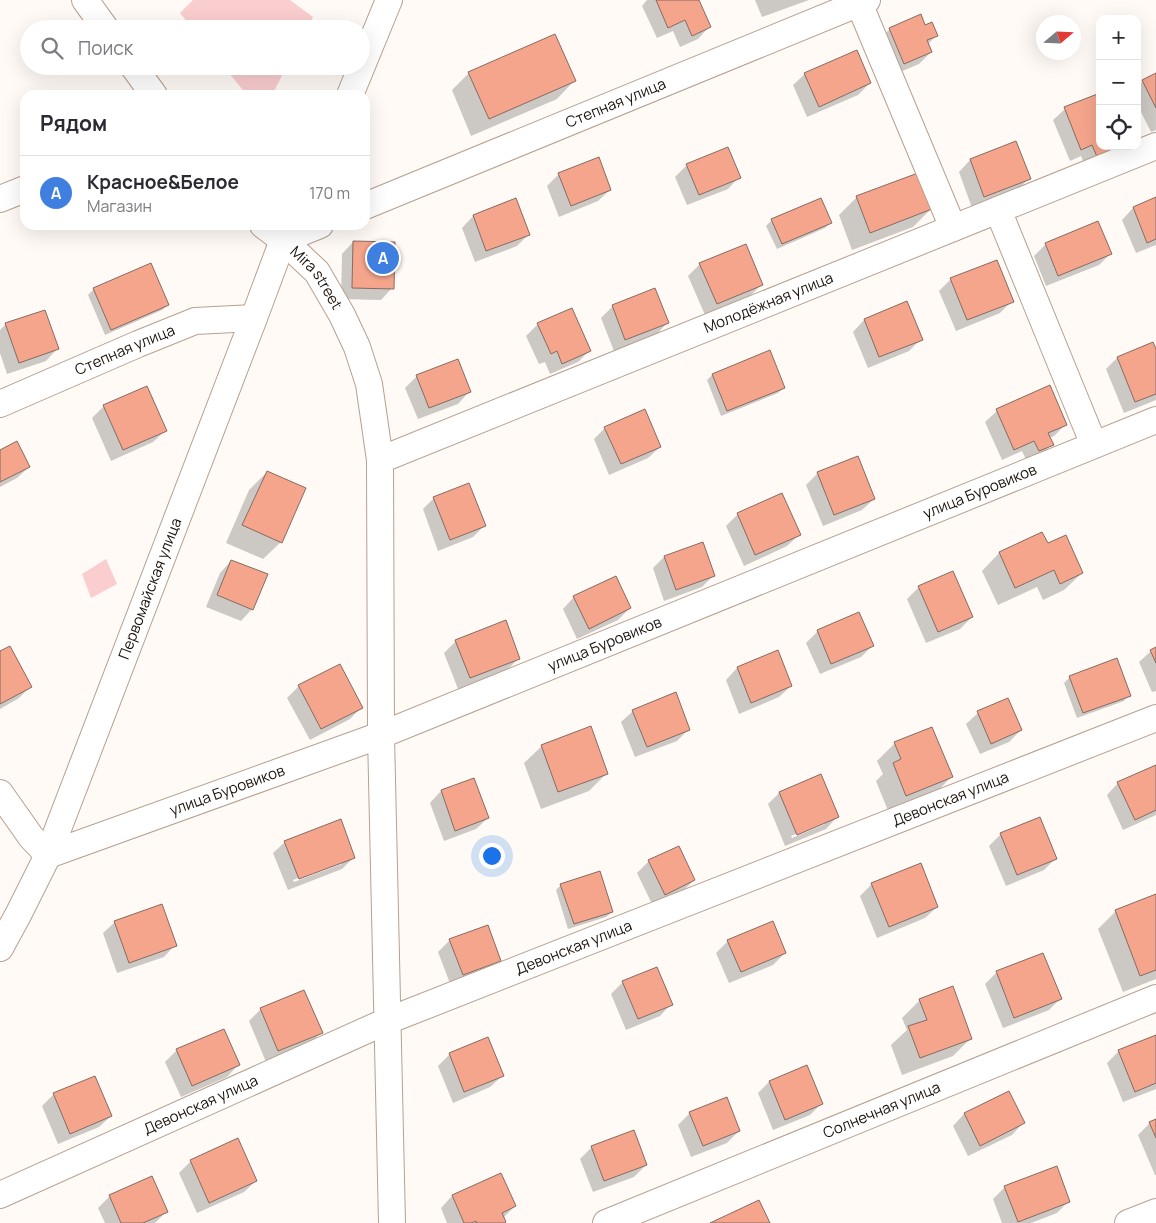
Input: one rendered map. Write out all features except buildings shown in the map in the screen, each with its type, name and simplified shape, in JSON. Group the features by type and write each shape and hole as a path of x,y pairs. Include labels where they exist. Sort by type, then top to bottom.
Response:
{"street":[{"path":"85,0 99,20"},
{"path":"370,46 389,0"},
{"path":"863,2 953,228"},
{"name":"Степная улица","path":"370,204 863,2"},
{"path":"140,75 150,90"},
{"path":"352,90 358,75"},
{"name":"Молодёжная улица","path":"380,460 1156,146"},
{"path":"0,199 20,191"},
{"path":"998,210 1094,445"},
{"name":"Mira street","path":"279,230 317,272 342,315 357,347 369,384 380,460 381,735 392,1223"},
{"name":"Первомайская улица","path":"0,948 48,855 254,318 279,230"},
{"name":"Степная улица","path":"0,404 195,321 254,318"},
{"name":"улица Буровиков","path":"48,855 381,735 1156,420"},
{"name":"Девонская улица","path":"0,1194 388,1022 1156,718"},
{"path":"0,793 31,837 48,855"},
{"name":"Солнечная улица","path":"606,1223 1156,998"},
{"path":"1128,1223 1156,1212"}],"shaded area":[{"path":"193,0 290,0 313,17 312,20 186,20 180,13"},
{"path":"230,75 282,75 275,90 243,90"},
{"path":"106,559 117,584 91,598 82,574"}],"place":[{"name":"Красное&Белое","path":"383,258"}]}
